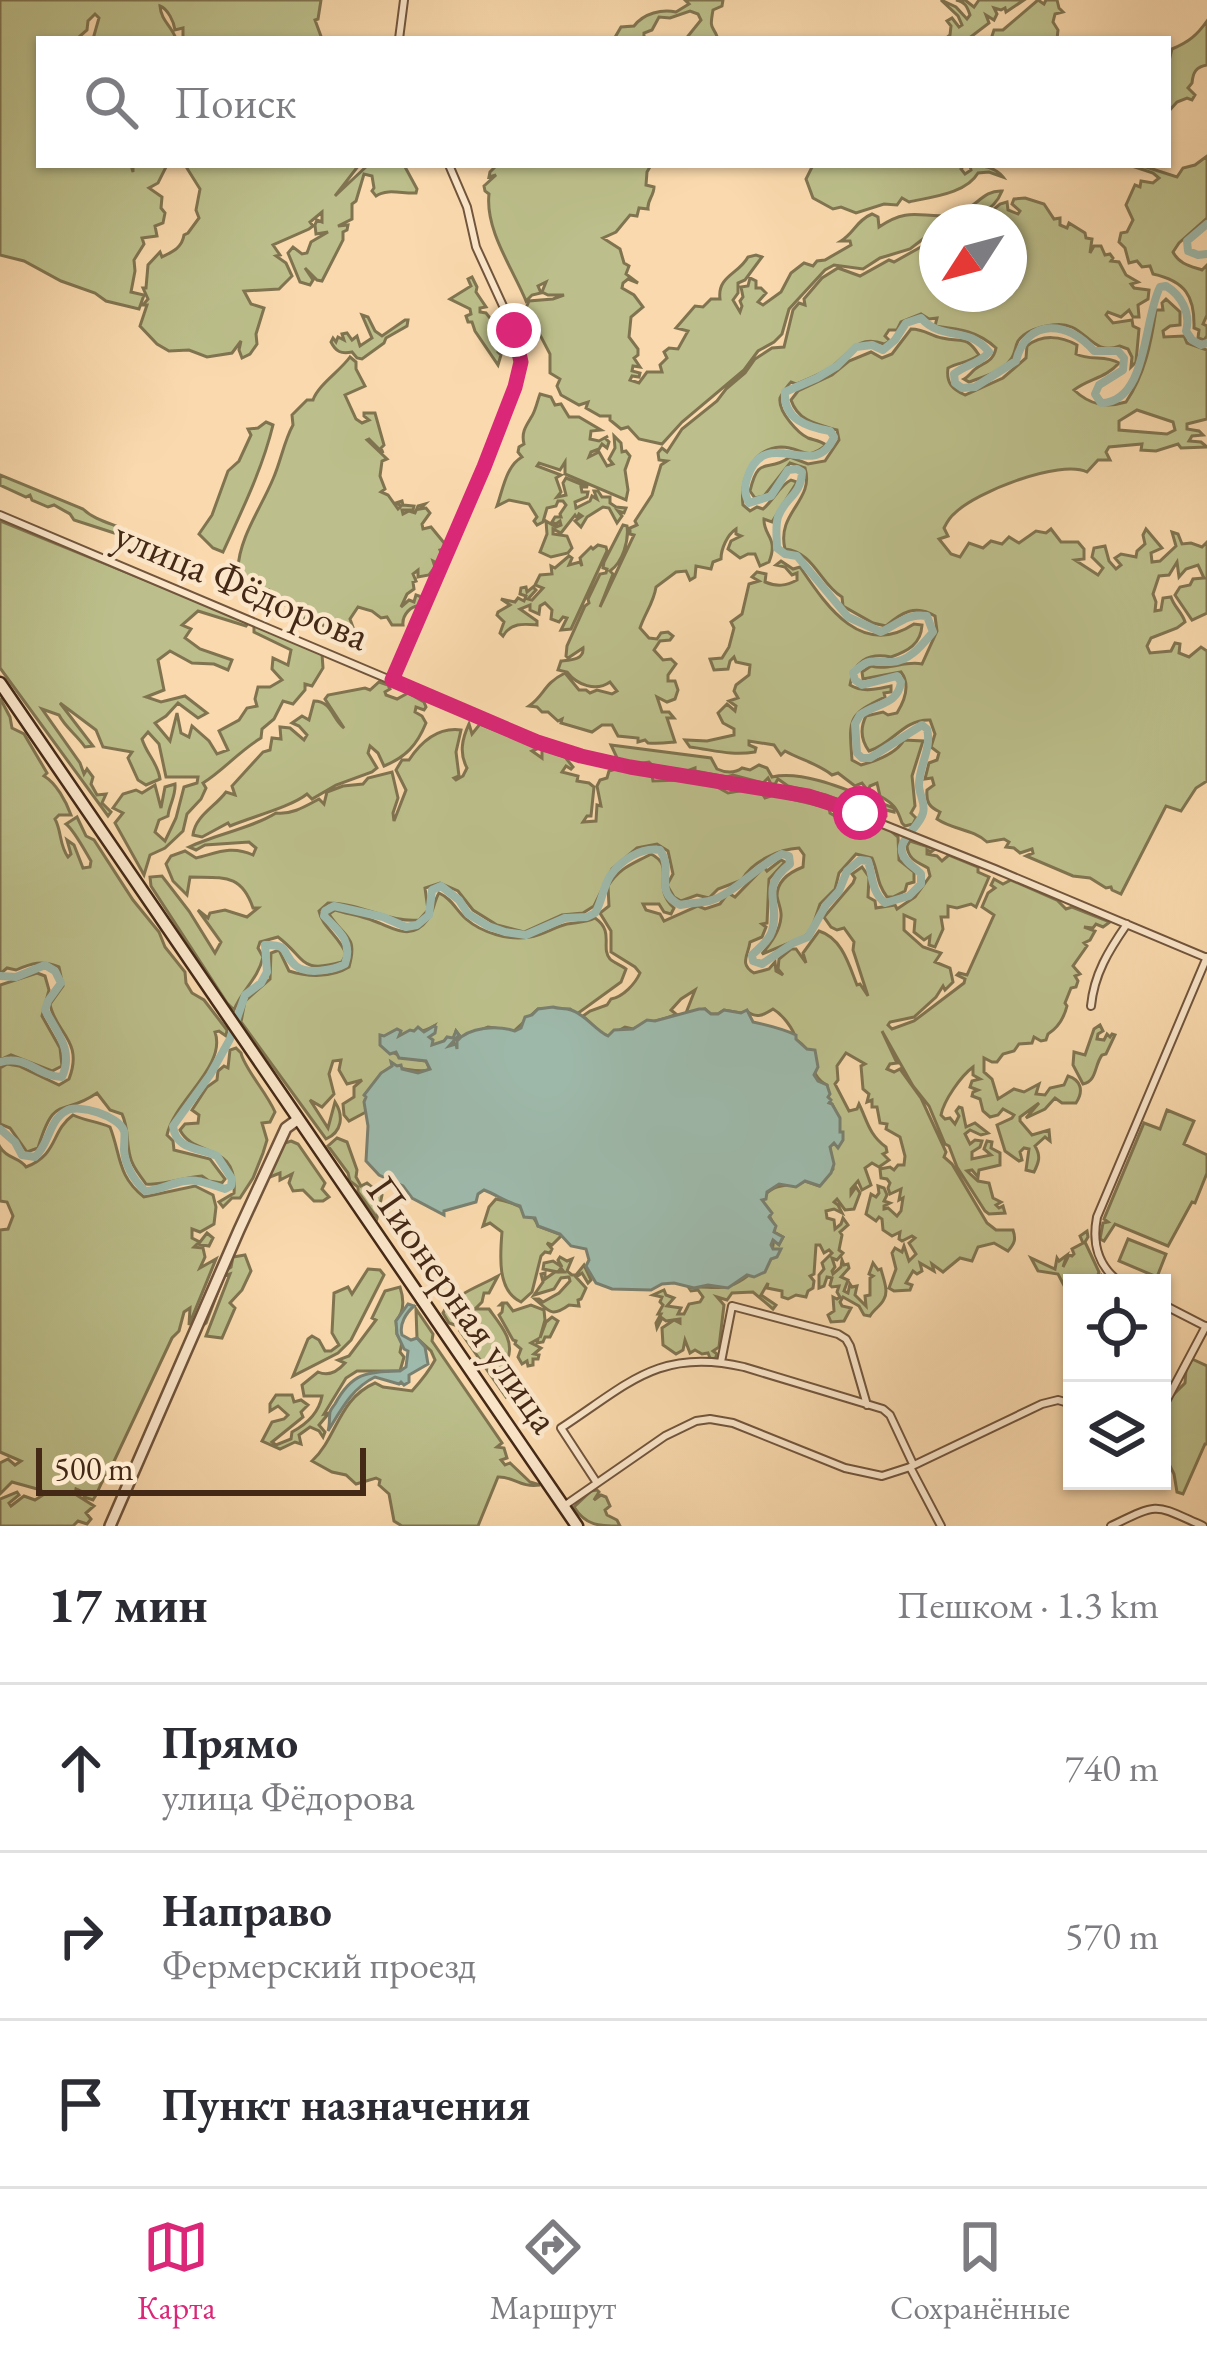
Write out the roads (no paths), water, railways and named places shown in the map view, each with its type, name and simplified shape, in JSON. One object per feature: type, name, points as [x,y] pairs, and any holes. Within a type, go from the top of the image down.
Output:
[{"type":"main road","name":"Пионерная улица","points":[[0,683],[577,1526]]},
{"type":"street","points":[[399,36],[404,0]]},
{"type":"street","points":[[392,680],[498,434],[521,362],[518,343],[476,247],[467,207],[449,168]]},
{"type":"street","name":"улица Фёдорова","points":[[0,515],[537,742],[630,767],[808,796],[1207,958]]},
{"type":"street","points":[[1091,1006],[1098,974],[1126,924]]},
{"type":"street","points":[[1110,1274],[1096,1245],[1100,1206],[1207,958]]},
{"type":"street","points":[[110,1526],[238,1230],[286,1128],[297,1120]]},
{"type":"street","points":[[721,1362],[732,1306],[823,1329],[838,1334],[850,1346],[867,1405]]},
{"type":"street","points":[[1171,1308],[1206,1326],[1171,1392]]},
{"type":"street","points":[[597,1483],[561,1428],[650,1371],[682,1361],[721,1362],[883,1409],[890,1415],[941,1526]]},
{"type":"street","points":[[564,1506],[664,1436],[710,1419],[734,1423],[860,1473],[882,1476],[1042,1404],[1063,1402]]},
{"type":"street","points":[[1111,1526],[1157,1507],[1203,1526]]},
{"type":"waterway","points":[[1207,224],[1187,241],[1188,251],[1207,254]]},
{"type":"waterway","points":[[0,1129],[22,1155],[35,1157],[60,1115],[72,1109],[88,1110],[121,1126],[128,1167],[145,1191],[190,1181],[225,1189],[231,1186],[232,1179],[217,1156],[184,1144],[173,1126],[230,1039],[245,995],[267,972],[265,945],[282,948],[291,962],[307,970],[345,964],[346,943],[324,916],[334,906],[406,927],[417,925],[429,915],[432,890],[441,886],[468,914],[488,926],[526,935],[565,918],[595,913],[610,876],[639,853],[660,850],[667,893],[680,905],[718,898],[782,854],[789,856],[790,864],[773,888],[772,931],[752,955],[753,961],[762,964],[808,937],[847,871],[860,860],[868,861],[875,889],[885,903],[909,896],[921,884],[921,874],[907,861],[902,848],[923,813],[919,785],[927,729],[922,725],[870,758],[862,758],[857,753],[855,724],[860,715],[896,695],[901,682],[897,676],[862,685],[853,673],[868,662],[904,659],[933,632],[927,616],[908,618],[881,632],[848,617],[797,556],[777,548],[778,517],[799,486],[802,472],[788,470],[771,496],[749,503],[746,483],[756,461],[766,454],[815,455],[826,450],[834,437],[792,415],[785,392],[837,366],[856,347],[872,345],[883,350],[906,323],[921,318],[938,330],[973,339],[989,352],[954,374],[962,388],[975,387],[1016,361],[1029,337],[1050,328],[1073,334],[1094,351],[1118,351],[1124,358],[1123,370],[1099,385],[1095,394],[1101,403],[1116,399],[1136,375],[1155,301],[1160,287],[1166,286],[1184,305],[1186,331],[1192,340],[1207,343]]},
{"type":"waterway","points":[[0,976],[16,977],[45,965],[55,971],[61,983],[45,1010],[66,1058],[62,1077],[18,1061],[0,1062]]}]
